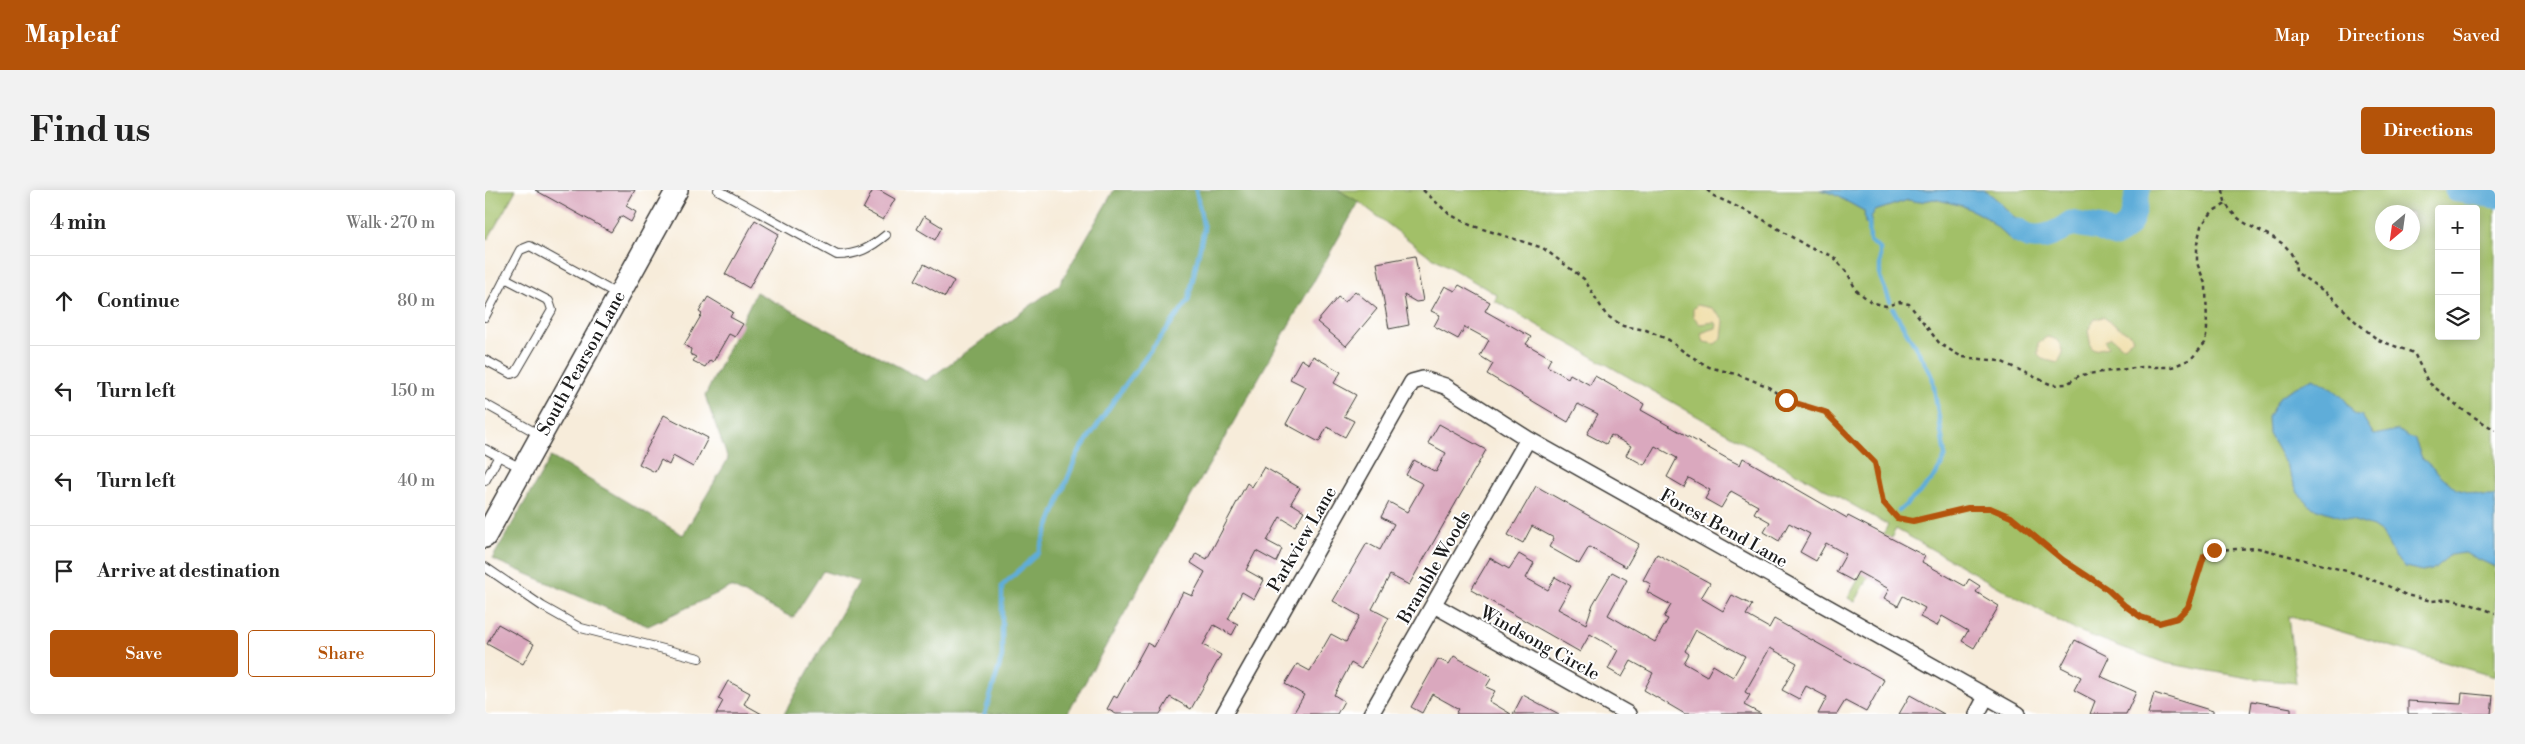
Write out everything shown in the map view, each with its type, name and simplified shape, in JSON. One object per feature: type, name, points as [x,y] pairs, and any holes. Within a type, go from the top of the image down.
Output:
[{"type":"street","name":"South Pearson Lane","points":[[485,537],[494,513],[522,470],[677,190]]},
{"type":"street","name":"Forest Bend Lane","points":[[1411,382],[1423,379],[1445,386],[1528,439],[2018,714]]},
{"type":"street","name":"Parkview Lane","points":[[1225,714],[1411,382]]},
{"type":"street","name":"Bramble Woods","points":[[1371,714],[1528,439]]},
{"type":"street","name":"Windsong Circle","points":[[1434,605],[1627,714]]},
{"type":"street","points":[[1977,714],[1986,697]]},
{"type":"lane","points":[[717,190],[837,255],[850,255],[866,250],[886,235]]},
{"type":"lane","points":[[485,317],[519,250],[530,246],[619,295]]},
{"type":"lane","points":[[485,360],[511,374],[516,372],[552,310],[549,301],[505,278]]},
{"type":"lane","points":[[485,404],[541,435]]},
{"type":"lane","points":[[485,449],[522,470]]},
{"type":"lane","points":[[485,481],[499,456]]},
{"type":"lane","points":[[485,566],[542,606],[581,628],[699,658]]},
{"type":"path","points":[[1423,190],[1449,214],[1469,225],[1543,248],[1584,279],[1606,315],[1623,326],[1654,333],[1669,340],[1709,367],[1739,375],[1767,386],[1786,400],[1825,412],[1875,463],[1883,502],[1897,518],[1913,521],[1968,508],[1990,508],[2011,517],[2063,560],[2107,589],[2124,605],[2141,617],[2159,623],[2177,618],[2188,607],[2204,556],[2214,550],[2258,548],[2354,573],[2406,595],[2432,601],[2457,601],[2495,613]]},
{"type":"path","points":[[1707,190],[1714,196],[1757,216],[1810,248],[1833,256],[1848,274],[1856,290],[1871,302],[1886,306],[1900,302],[1909,304],[1940,344],[1962,358],[2000,361],[2052,385],[2067,384],[2081,375],[2142,367],[2172,366],[2191,359],[2205,343],[2207,329],[2206,286],[2197,263],[2197,244],[2201,226],[2213,211],[2226,204]]},
{"type":"path","points":[[2223,190],[2226,204],[2239,218],[2286,245],[2295,258],[2296,272],[2331,296],[2355,321],[2378,340],[2414,353],[2428,382],[2463,410],[2495,430]]},
{"type":"green space","points":[[485,190],[516,190],[488,239],[485,238]]},
{"type":"green space","points":[[1114,190],[1338,190],[1359,202],[1067,714],[784,714],[859,582],[823,571],[793,618],[731,587],[648,626],[492,559],[551,457],[683,535],[728,459],[705,396],[756,292],[926,381],[1059,285]]},
{"type":"green space","points":[[1338,190],[2495,190],[2495,677],[2288,616],[2296,683],[2249,678],[2165,663],[2073,629],[1896,529],[1855,602],[1848,598],[1888,525],[1495,301],[1497,295],[1427,254],[1359,202]]},
{"type":"sand","points":[[1697,305],[1712,308],[1724,321],[1722,338],[1715,344],[1704,342],[1701,333],[1716,328],[1717,325],[1714,322],[1700,324],[1693,316],[1693,309]]},
{"type":"sand","points":[[2103,317],[2131,335],[2133,339],[2123,347],[2111,337],[2105,341],[2108,347],[2094,350],[2091,347],[2088,330],[2095,319]]},
{"type":"sand","points":[[2047,337],[2056,340],[2061,346],[2063,353],[2058,363],[2042,359],[2038,355],[2038,343]]},
{"type":"water","points":[[1820,190],[1983,190],[1994,197],[2017,219],[2051,236],[2046,246],[2028,248],[2013,242],[1987,218],[1963,206],[1934,199],[1919,202],[1908,200],[1875,211],[1871,217],[1871,228],[1865,223],[1864,211],[1833,194]]},
{"type":"water","points":[[2313,378],[2325,384],[2342,397],[2354,414],[2362,416],[2374,435],[2397,430],[2415,440],[2422,458],[2456,489],[2483,496],[2495,496],[2495,567],[2465,553],[2450,555],[2432,570],[2422,571],[2405,567],[2396,558],[2382,533],[2373,527],[2311,507],[2298,493],[2288,468],[2269,434],[2268,417],[2281,395]]},
{"type":"building","points":[[535,190],[635,190],[626,206],[636,212],[631,222],[621,216],[611,232]]},
{"type":"building","points":[[873,190],[879,190],[895,199],[883,220],[863,209]]},
{"type":"building","points":[[924,216],[942,227],[935,240],[917,229]]},
{"type":"building","points":[[755,220],[779,234],[749,288],[725,274]]},
{"type":"building","points":[[1415,256],[1423,301],[1416,302],[1404,295],[1409,325],[1389,329],[1377,263]]},
{"type":"building","points":[[924,264],[954,281],[945,297],[915,280]]},
{"type":"building","points":[[1459,285],[1490,302],[1485,311],[1531,337],[1526,344],[1551,358],[1547,366],[1568,378],[1570,374],[1590,385],[1595,376],[1644,404],[1641,410],[1728,459],[1740,465],[1743,458],[1847,518],[1848,516],[1925,556],[1922,562],[1965,586],[1969,579],[1980,586],[1976,592],[1999,606],[1974,648],[1962,641],[1968,631],[1942,616],[1937,626],[1920,617],[1925,608],[1903,596],[1898,606],[1884,598],[1889,589],[1858,572],[1853,581],[1836,572],[1846,554],[1826,543],[1816,561],[1800,552],[1810,534],[1789,523],[1779,541],[1764,532],[1770,522],[1754,513],[1758,506],[1731,491],[1721,508],[1705,499],[1710,490],[1689,478],[1684,487],[1667,477],[1677,458],[1655,446],[1644,465],[1626,455],[1631,446],[1611,435],[1606,444],[1587,434],[1598,414],[1578,404],[1568,422],[1487,374],[1493,364],[1480,356],[1489,340],[1465,327],[1458,339],[1434,326],[1440,315],[1431,311],[1445,286],[1455,291]]},
{"type":"building","points":[[1355,291],[1377,309],[1346,346],[1317,322],[1338,297],[1345,302]]},
{"type":"building","points":[[708,297],[733,312],[730,317],[743,324],[735,337],[729,334],[713,362],[710,360],[705,367],[693,361],[696,357],[690,354],[691,349],[684,345],[702,314],[699,312]]},
{"type":"building","points":[[1313,356],[1341,372],[1334,383],[1356,395],[1344,416],[1354,421],[1345,437],[1327,427],[1319,442],[1286,424],[1306,387],[1290,379],[1301,359],[1309,364]]},
{"type":"building","points":[[664,415],[708,438],[693,467],[673,456],[669,465],[661,460],[655,472],[639,464]]},
{"type":"building","points":[[1439,424],[1486,450],[1409,585],[1390,575],[1372,609],[1389,618],[1361,669],[1351,663],[1334,695],[1344,701],[1337,714],[1293,714],[1304,695],[1285,684],[1297,664],[1310,671],[1331,634],[1346,642],[1360,616],[1333,601],[1367,543],[1380,550],[1394,524],[1381,517],[1389,502],[1407,512],[1423,484],[1406,475],[1414,460],[1436,472],[1446,453],[1428,443]]},
{"type":"building","points":[[1264,467],[1300,488],[1291,503],[1304,511],[1295,526],[1280,517],[1267,541],[1282,549],[1276,562],[1256,551],[1246,570],[1264,580],[1254,599],[1242,592],[1228,619],[1238,624],[1232,635],[1214,625],[1203,645],[1221,655],[1191,709],[1170,697],[1160,714],[1116,714],[1107,709],[1114,696],[1117,698],[1147,643],[1154,647],[1183,592],[1192,596],[1205,572],[1191,563],[1196,553],[1207,559],[1247,483],[1252,487]]},
{"type":"building","points":[[1536,486],[1639,544],[1626,567],[1589,547],[1579,564],[1549,547],[1554,538],[1532,526],[1523,543],[1508,535]]},
{"type":"building","points":[[1519,554],[1534,563],[1526,578],[1548,590],[1555,577],[1571,586],[1558,609],[1586,624],[1593,604],[1612,572],[1627,580],[1608,615],[1655,642],[1668,619],[1664,617],[1671,605],[1647,592],[1651,584],[1643,580],[1657,554],[1710,583],[1701,598],[1723,611],[1732,595],[1752,605],[1746,615],[1769,628],[1774,619],[1884,680],[1866,712],[1845,701],[1837,714],[1818,714],[1827,697],[1806,686],[1799,699],[1782,690],[1797,663],[1770,648],[1745,692],[1750,695],[1744,705],[1761,714],[1685,714],[1644,690],[1653,673],[1631,661],[1622,677],[1608,669],[1618,650],[1590,634],[1580,652],[1471,590],[1490,558],[1509,569]],"holes":[[[1696,630],[1745,656],[1733,677],[1713,665],[1707,676],[1684,663],[1689,654],[1685,651]]]},
{"type":"building","points":[[498,624],[534,644],[523,664],[487,644]]},
{"type":"building","points":[[2075,640],[2109,657],[2100,676],[2136,692],[2126,714],[2090,714],[2095,701],[2074,690],[2081,677],[2061,667]]},
{"type":"building","points":[[1454,656],[1492,677],[1486,687],[1495,691],[1489,701],[1511,714],[1456,714],[1459,709],[1432,694],[1422,713],[1411,707],[1438,659],[1449,664]]},
{"type":"building","points":[[728,681],[750,693],[744,704],[762,714],[716,714],[723,701],[718,699]]},
{"type":"building","points":[[2154,693],[2213,711],[2213,714],[2148,714]]},
{"type":"building","points":[[2462,693],[2493,696],[2491,714],[2408,714],[2408,701],[2461,704]]},
{"type":"building","points":[[1523,695],[1559,714],[1513,714]]},
{"type":"building","points":[[1910,695],[1944,714],[1899,714]]},
{"type":"building","points":[[2252,701],[2291,708],[2291,714],[2250,714]]},
{"type":"waterway","points":[[985,714],[1002,657],[1002,586],[1038,553],[1077,455],[1122,389],[1188,301],[1204,229],[1196,190]]},
{"type":"waterway","points":[[2019,231],[2032,237],[2046,236],[2059,231],[2071,223],[2098,228],[2115,235],[2121,232],[2130,222],[2138,190]]},
{"type":"waterway","points":[[2457,190],[2495,196]]},
{"type":"waterway","points":[[1869,222],[1870,241],[1880,249],[1880,277],[1890,301]]},
{"type":"waterway","points":[[1893,309],[1932,375],[1945,456],[1942,465],[1932,479],[1899,511]]},
{"type":"route","points":[[1786,400],[1825,412],[1875,463],[1883,502],[1897,518],[1913,521],[1968,508],[1990,508],[2011,517],[2063,560],[2107,589],[2124,605],[2141,617],[2159,623],[2177,618],[2188,607],[2197,571],[2204,556],[2214,550]]}]
